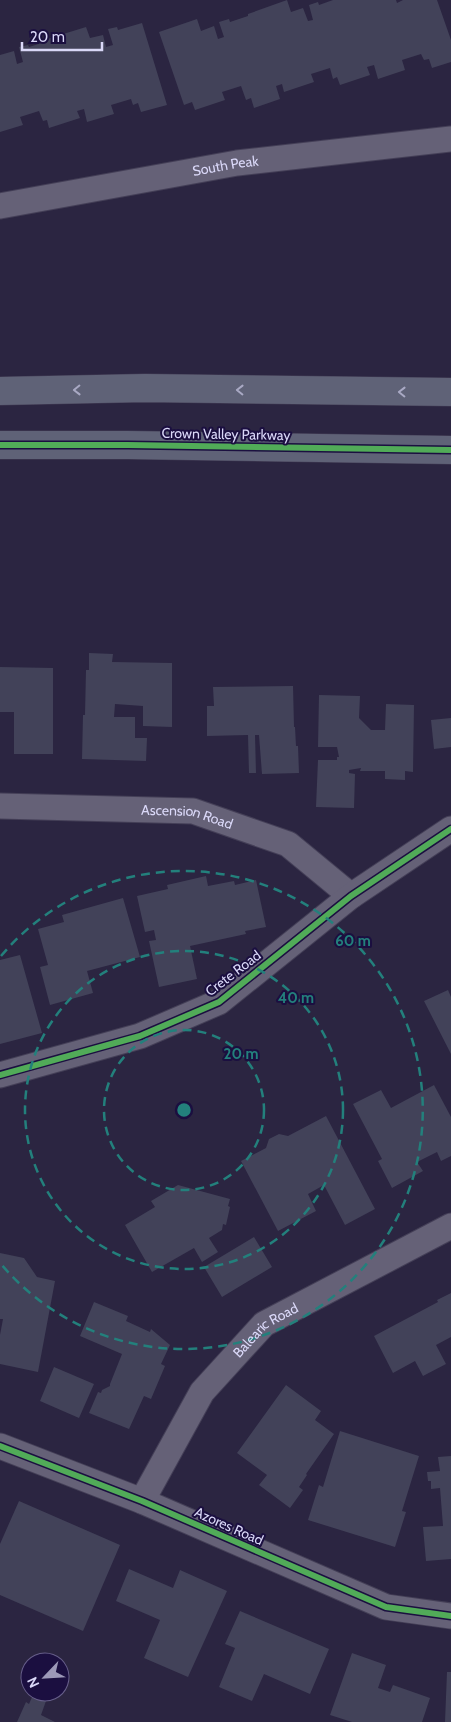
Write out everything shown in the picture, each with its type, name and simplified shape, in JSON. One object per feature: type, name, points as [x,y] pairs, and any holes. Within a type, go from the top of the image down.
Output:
[{"type":"main road","points":[[0,391],[145,388],[451,392]]},
{"type":"main road","name":"Crown Valley Parkway","points":[[0,445],[451,450]]},
{"type":"street","name":"South Peak","points":[[0,206],[237,163],[451,139]]},
{"type":"street","name":"Ascension Road","points":[[0,806],[192,811],[288,844],[350,896]]},
{"type":"street","name":"Crete Road","points":[[0,1075],[140,1036],[219,1002],[350,896],[451,829]]},
{"type":"street","name":"Balearic Road","points":[[142,1501],[202,1392],[264,1324],[451,1226]]},
{"type":"street","name":"Azores Road","points":[[0,1446],[142,1501],[386,1607],[451,1616]]},
{"type":"building","points":[[287,0],[291,12],[303,8],[308,21],[313,20],[309,5],[318,2],[319,5],[333,0],[396,0],[397,3],[403,0],[437,0],[451,40],[451,62],[432,68],[429,59],[424,60],[421,54],[402,60],[405,70],[378,79],[374,65],[367,67],[370,75],[340,85],[337,77],[333,79],[330,68],[311,74],[314,82],[284,92],[282,84],[276,86],[280,99],[254,108],[251,98],[246,100],[241,86],[222,92],[225,100],[195,110],[192,102],[184,105],[159,32],[197,19],[201,31],[214,26],[218,39],[224,37],[219,22],[229,19],[230,22]]},
{"type":"building","points":[[142,23],[167,105],[141,112],[138,103],[133,105],[131,99],[111,105],[114,114],[87,122],[84,109],[77,111],[80,118],[49,128],[47,120],[43,121],[39,111],[20,117],[23,125],[0,132],[0,55],[14,51],[17,64],[23,62],[19,47],[28,45],[29,47],[48,41],[47,39],[86,27],[90,38],[103,35],[106,47],[113,45],[108,29],[117,27],[118,30]]},
{"type":"building","points":[[89,653],[113,654],[112,662],[172,663],[172,727],[143,726],[143,706],[115,704],[114,717],[135,717],[135,738],[147,738],[146,761],[82,759],[83,715],[85,715],[86,670],[89,670]]},
{"type":"building","points":[[0,667],[53,668],[53,754],[14,754],[14,712],[0,712]]},
{"type":"building","points":[[293,686],[294,727],[296,746],[298,746],[299,773],[262,774],[259,735],[255,735],[256,773],[249,773],[248,735],[207,736],[207,706],[214,706],[213,687]]},
{"type":"building","points":[[319,695],[360,696],[359,718],[371,730],[385,730],[386,704],[414,705],[413,772],[405,771],[405,780],[385,779],[385,771],[360,771],[361,768],[349,770],[349,773],[355,774],[354,808],[316,807],[318,760],[337,760],[337,757],[339,757],[337,747],[318,747]]},
{"type":"building","points":[[451,718],[451,747],[434,749],[431,720]]},
{"type":"building","points":[[206,876],[208,886],[234,881],[235,885],[256,880],[266,927],[245,931],[246,934],[190,946],[197,979],[159,987],[149,941],[156,940],[154,930],[145,932],[137,896],[168,889],[167,885]]},
{"type":"building","points":[[123,898],[140,957],[87,971],[93,993],[50,1005],[40,967],[48,965],[38,929],[64,922],[62,915]]},
{"type":"building","points":[[20,955],[42,1033],[0,1044],[0,960]]},
{"type":"building","points":[[448,990],[451,997],[451,1054],[424,1001]]},
{"type":"building","points":[[434,1085],[451,1117],[451,1156],[441,1161],[437,1152],[417,1162],[423,1171],[392,1188],[378,1161],[382,1159],[353,1104],[381,1090],[391,1108]]},
{"type":"building","points":[[326,1116],[375,1209],[345,1225],[324,1185],[308,1194],[316,1211],[278,1231],[241,1161],[266,1148],[269,1139],[279,1134],[288,1136]]},
{"type":"building","points":[[178,1185],[230,1199],[226,1225],[223,1224],[222,1230],[209,1238],[218,1252],[202,1262],[194,1248],[152,1272],[125,1225],[155,1207],[151,1201]]},
{"type":"building","points":[[254,1237],[272,1267],[222,1297],[204,1267]]},
{"type":"building","points":[[0,1253],[24,1258],[37,1277],[55,1281],[38,1372],[0,1364],[0,1335],[3,1319],[0,1319]]},
{"type":"building","points":[[451,1293],[451,1337],[436,1345],[446,1364],[423,1376],[415,1361],[393,1373],[374,1336],[438,1302],[437,1300]]},
{"type":"building","points":[[94,1302],[128,1316],[126,1321],[150,1332],[151,1329],[170,1345],[161,1364],[165,1366],[151,1399],[144,1396],[129,1429],[89,1413],[98,1392],[101,1393],[102,1390],[110,1386],[122,1354],[80,1336]]},
{"type":"building","points":[[54,1367],[94,1384],[79,1418],[40,1401]]},
{"type":"building","points":[[286,1385],[321,1411],[315,1420],[334,1434],[306,1474],[299,1487],[303,1490],[290,1508],[259,1485],[267,1475],[237,1453]]},
{"type":"building","points":[[340,1431],[419,1456],[402,1511],[406,1512],[395,1547],[308,1520],[319,1485],[323,1487]]},
{"type":"building","points":[[451,1456],[451,1559],[426,1561],[423,1527],[443,1526],[440,1488],[431,1489],[431,1481],[428,1481],[427,1472],[440,1471],[438,1457]]},
{"type":"building","points":[[19,1501],[120,1545],[83,1631],[0,1595],[0,1544]]},
{"type":"building","points":[[129,1569],[173,1588],[180,1570],[227,1591],[188,1677],[144,1658],[160,1620],[116,1601]]},
{"type":"building","points":[[240,1611],[329,1649],[310,1694],[264,1674],[252,1701],[219,1687],[235,1648],[225,1644]]},
{"type":"building","points":[[352,1653],[386,1665],[378,1688],[390,1692],[393,1685],[430,1698],[422,1722],[352,1722],[330,1715]]},
{"type":"building","points":[[447,1672],[451,1672],[451,1722],[445,1722]]},
{"type":"building","points":[[26,1702],[29,1704],[30,1702],[46,1702],[41,1715],[55,1722],[17,1722]]},
{"type":"cycle path","points":[[0,445],[451,450]]},
{"type":"cycle path","points":[[0,1075],[140,1036],[219,1002],[351,896],[451,829]]},
{"type":"cycle path","points":[[0,1446],[142,1501],[386,1607],[451,1616]]}]
